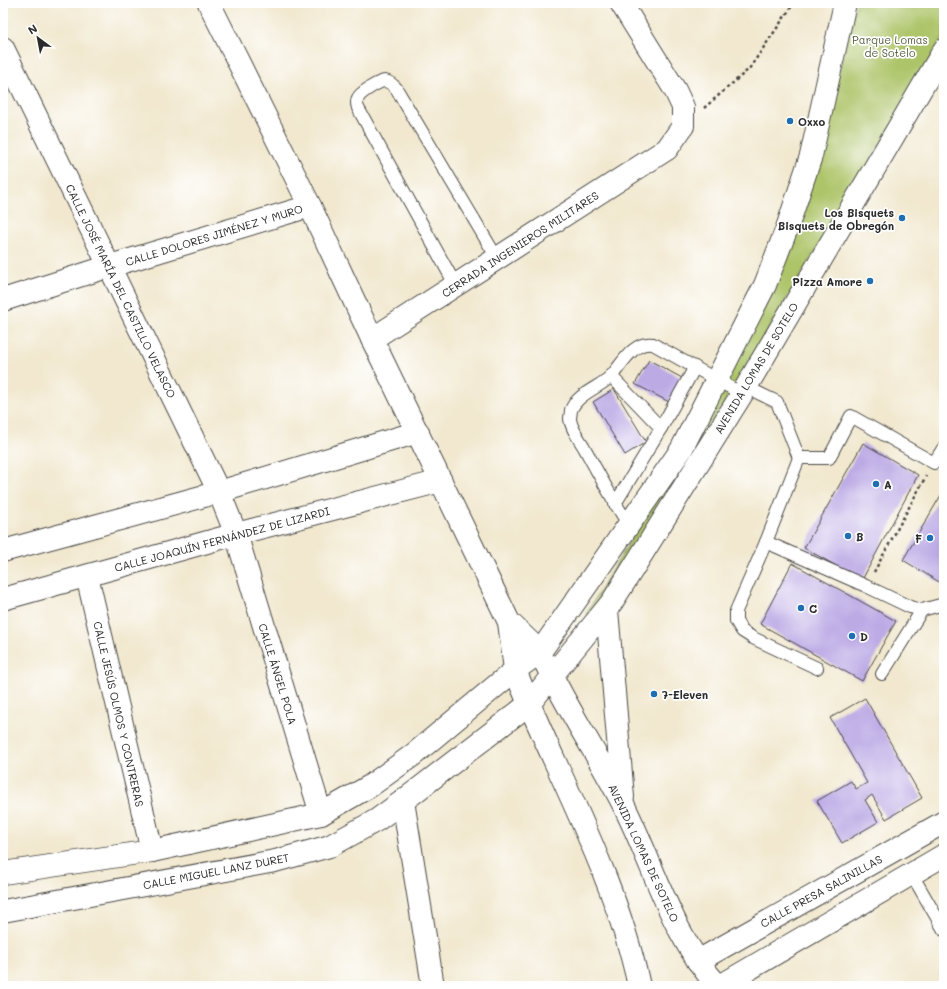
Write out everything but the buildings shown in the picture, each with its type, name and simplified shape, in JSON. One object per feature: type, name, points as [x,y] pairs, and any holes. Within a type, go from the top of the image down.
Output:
[{"type":"street","points":[[209,3],[310,206],[372,339],[509,622],[515,670],[528,704],[579,814],[604,874],[622,923],[639,986]]},
{"type":"street","points":[[621,3],[676,90],[683,107],[683,126]]},
{"type":"street","points":[[3,873],[152,851],[321,814],[370,786],[413,755],[515,670],[540,652],[681,450],[765,285],[787,228],[811,156],[845,3]]},
{"type":"street","name":"CALLE JOSÉ MARÍA DEL CASTILLO VELASCO","points":[[3,48],[219,492],[236,534]]},
{"type":"street","name":"AVENIDA LOMAS DE SOTELO","points":[[528,704],[607,610],[744,390],[944,50]]},
{"type":"street","name":"CERRADA INGENIEROS MILITARES","points":[[372,339],[667,149],[683,126]]},
{"type":"street","name":"CALLE DOLORES JIMÉNEZ Y MURO","points":[[3,300],[310,206]]},
{"type":"street","points":[[3,551],[219,492],[418,432]]},
{"type":"street","name":"CALLE JOAQUÍN FERNÁNDEZ DE LIZARDI","points":[[3,599],[236,534],[441,481]]},
{"type":"street","name":"CALLE ÁNGEL POLA","points":[[236,534],[321,814]]},
{"type":"street","name":"CALLE JESÚS OLMOS Y CONTRERAS","points":[[87,576],[152,851]]},
{"type":"street","points":[[607,610],[623,805]]},
{"type":"street","points":[[509,622],[540,652]]},
{"type":"street","name":"AVENIDA LOMAS DE SOTELO","points":[[540,652],[551,676],[623,805],[674,920],[708,975],[719,986]]},
{"type":"street","name":"CALLE MIGUEL LANZ DURET","points":[[3,910],[275,861],[330,846],[377,820],[528,704]]},
{"type":"street","points":[[403,801],[433,986]]},
{"type":"street","name":"CALLE PRESA SALINILLAS","points":[[698,960],[944,822]]},
{"type":"street","points":[[719,986],[944,854]]},
{"type":"lane","points":[[456,286],[358,108],[358,98],[368,89],[380,82],[386,81],[396,88],[497,258]]},
{"type":"lane","points":[[629,525],[615,504],[575,432],[570,419],[571,410],[577,401],[611,376],[630,352],[638,346],[646,343],[653,344],[716,380],[777,402],[799,458],[766,542],[736,611],[736,621],[742,631],[753,638],[816,668]]},
{"type":"lane","points":[[615,504],[661,428],[695,367]]},
{"type":"lane","points":[[611,376],[661,428]]},
{"type":"lane","points":[[799,458],[829,458],[851,416],[934,463],[944,447]]},
{"type":"lane","points":[[766,542],[910,607],[922,610],[944,604]]},
{"type":"lane","points":[[882,674],[922,610]]},
{"type":"lane","points":[[911,873],[944,930]]},
{"type":"path","points":[[683,126],[749,69],[794,3]]},
{"type":"path","points":[[866,586],[934,463]]},
{"type":"green space","name":"Parque Lomas de Sotelo","points":[[856,3],[944,3],[944,36],[887,134],[595,615],[586,614],[695,433],[821,144]]},
{"type":"place","name":"Oxxo","points":[[790,121]]},
{"type":"place","name":"Los Bisquets Bisquets de Obregón","points":[[902,218]]},
{"type":"place","name":"Pizza Amore","points":[[870,281]]},
{"type":"place","name":"A","points":[[876,484]]},
{"type":"place","name":"B","points":[[848,536]]},
{"type":"place","name":"F","points":[[930,538]]},
{"type":"place","name":"C","points":[[801,608]]},
{"type":"place","name":"D","points":[[852,636]]},
{"type":"place","name":"7-Eleven","points":[[654,694]]}]
